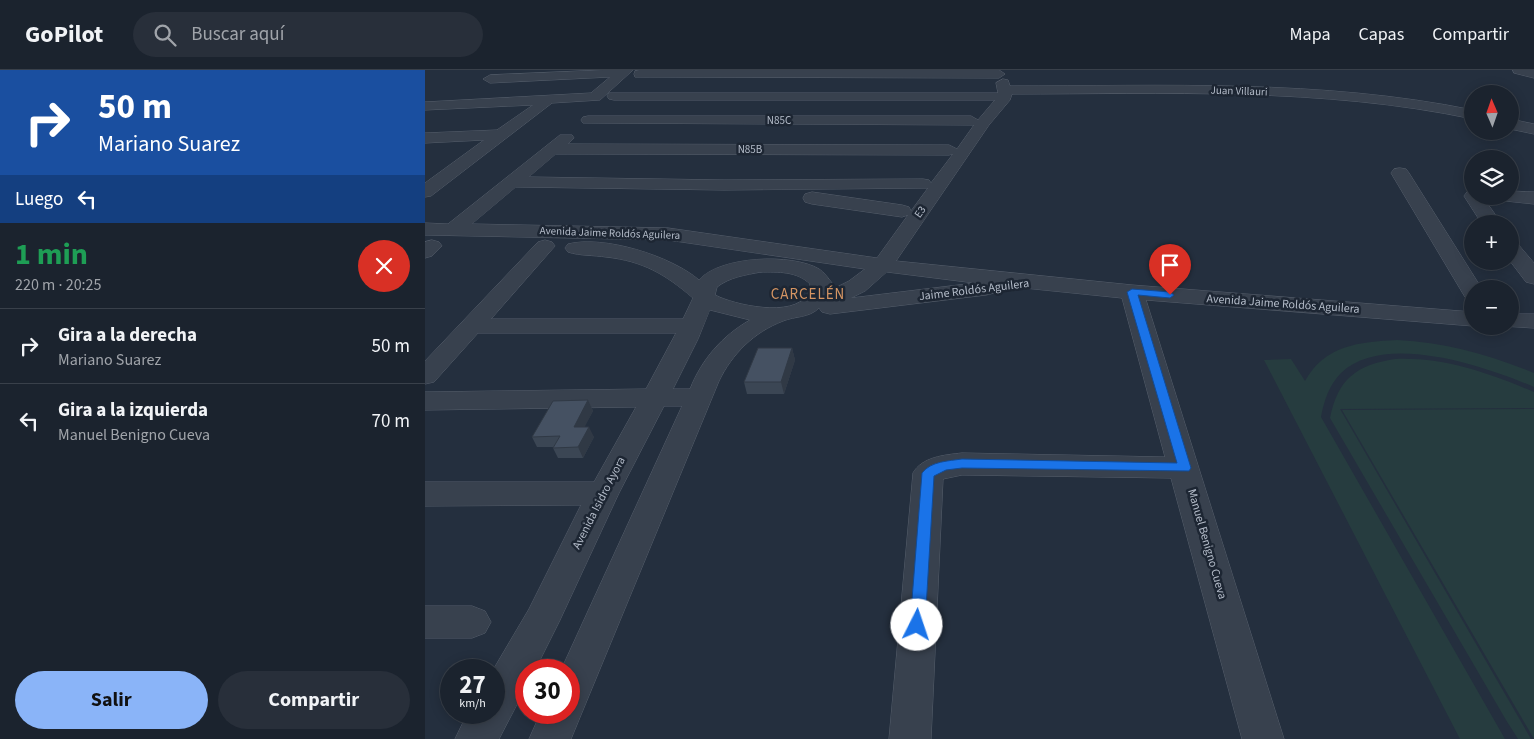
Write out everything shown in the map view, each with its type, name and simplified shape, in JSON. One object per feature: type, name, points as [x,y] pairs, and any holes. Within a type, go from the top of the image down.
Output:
[{"type":"street","points":[[1519,70],[1534,74]]},
{"type":"street","points":[[490,79],[634,72],[1003,84]]},
{"type":"street","points":[[455,228],[588,120],[614,96],[634,72]]},
{"type":"street","points":[[425,106],[595,98],[634,72]]},
{"type":"street","points":[[1041,76],[1050,82],[1074,84],[1154,82],[1158,80],[1157,77]]},
{"type":"street","points":[[1246,76],[1252,91]]},
{"type":"street","name":"Juan Villauri","points":[[614,96],[1003,84],[1252,91],[1344,97],[1443,108],[1464,113]]},
{"type":"street","name":"E3","points":[[885,234],[971,121],[1003,84]]},
{"type":"street","name":"E3","points":[[795,310],[838,296],[857,286],[872,259],[1005,97],[1003,84]]},
{"type":"street","points":[[425,192],[548,100]]},
{"type":"street","name":"N85C","points":[[588,120],[971,121]]},
{"type":"street","points":[[1519,126],[1534,129]]},
{"type":"street","points":[[425,138],[501,135]]},
{"type":"street","name":"N85B","points":[[551,149],[949,150]]},
{"type":"street","points":[[1400,173],[1466,280]]},
{"type":"street","points":[[425,175],[449,174]]},
{"type":"street","points":[[512,182],[724,185],[923,184]]},
{"type":"street","points":[[724,185],[902,211]]},
{"type":"street","points":[[1519,197],[1534,198]]},
{"type":"street","name":"Avenida Jaime Roldós Aguilera","points":[[427,243],[455,228],[669,234],[872,259]]},
{"type":"street","name":"Avenida Jaime Roldós Aguilera","points":[[427,243],[590,248],[626,254],[654,261],[678,274],[700,307]]},
{"type":"street","points":[[425,376],[545,246]]},
{"type":"street","points":[[1521,254],[1534,277]]},
{"type":"street","points":[[795,268],[847,267],[872,259]]},
{"type":"street","name":"Jaime Roldós Aguilera","points":[[872,259],[915,270],[1035,282]]},
{"type":"street","name":"Avenida Isidro Ayora","points":[[505,687],[541,620],[603,493],[700,307],[708,284],[718,276],[731,271],[761,266],[795,268]]},
{"type":"street","points":[[580,672],[700,396],[707,375],[719,357],[737,339],[755,326],[795,310],[820,294],[821,283],[814,274],[795,268]]},
{"type":"street","points":[[885,300],[897,281],[915,270]]},
{"type":"street","name":"Avenida Jaime Roldós Aguilera","points":[[1035,282],[1132,292],[1464,318]]},
{"type":"street","name":"Jaime Roldós Aguilera","points":[[795,310],[1035,282]]},
{"type":"street","name":"Manuel Benigno Cueva","points":[[1132,292],[1263,739]]},
{"type":"street","points":[[471,326],[713,305],[749,314],[795,310]]},
{"type":"street","points":[[1519,321],[1534,322]]},
{"type":"street","points":[[425,401],[700,396]]},
{"type":"street","points":[[909,739],[928,473],[943,466],[962,464],[1185,468]]},
{"type":"street","points":[[425,494],[603,493]]},
{"type":"street","points":[[425,622],[472,622]]},
{"type":"street","points":[[476,739],[484,724]]},
{"type":"street","points":[[550,739],[557,724]]},
{"type":"green space","points":[[1397,340],[1432,343],[1467,350],[1534,373],[1534,387],[1490,370],[1436,357],[1409,354],[1383,355],[1360,361],[1341,373],[1333,383],[1328,394],[1321,417],[1505,739],[1460,739],[1264,360],[1291,359],[1305,381],[1322,360],[1344,348],[1369,342]]},
{"type":"green space","points":[[1395,359],[1431,361],[1466,368],[1534,392],[1534,408],[1340,409],[1531,739],[1518,739],[1506,720],[1330,418],[1338,393],[1351,376],[1370,365]]},
{"type":"green space","points":[[1534,409],[1534,739],[1342,410]]},
{"type":"building","points":[[758,348],[792,348],[781,382],[744,382]]},
{"type":"building","points":[[588,400],[574,427],[589,427],[578,447],[553,448],[560,436],[532,437],[553,401]]},
{"type":"district","name":"CARCELÉN","points":[[808,294]]},
{"type":"route","points":[[917,625],[928,473],[943,466],[962,464],[1185,468],[1132,292],[1170,295]]}]
